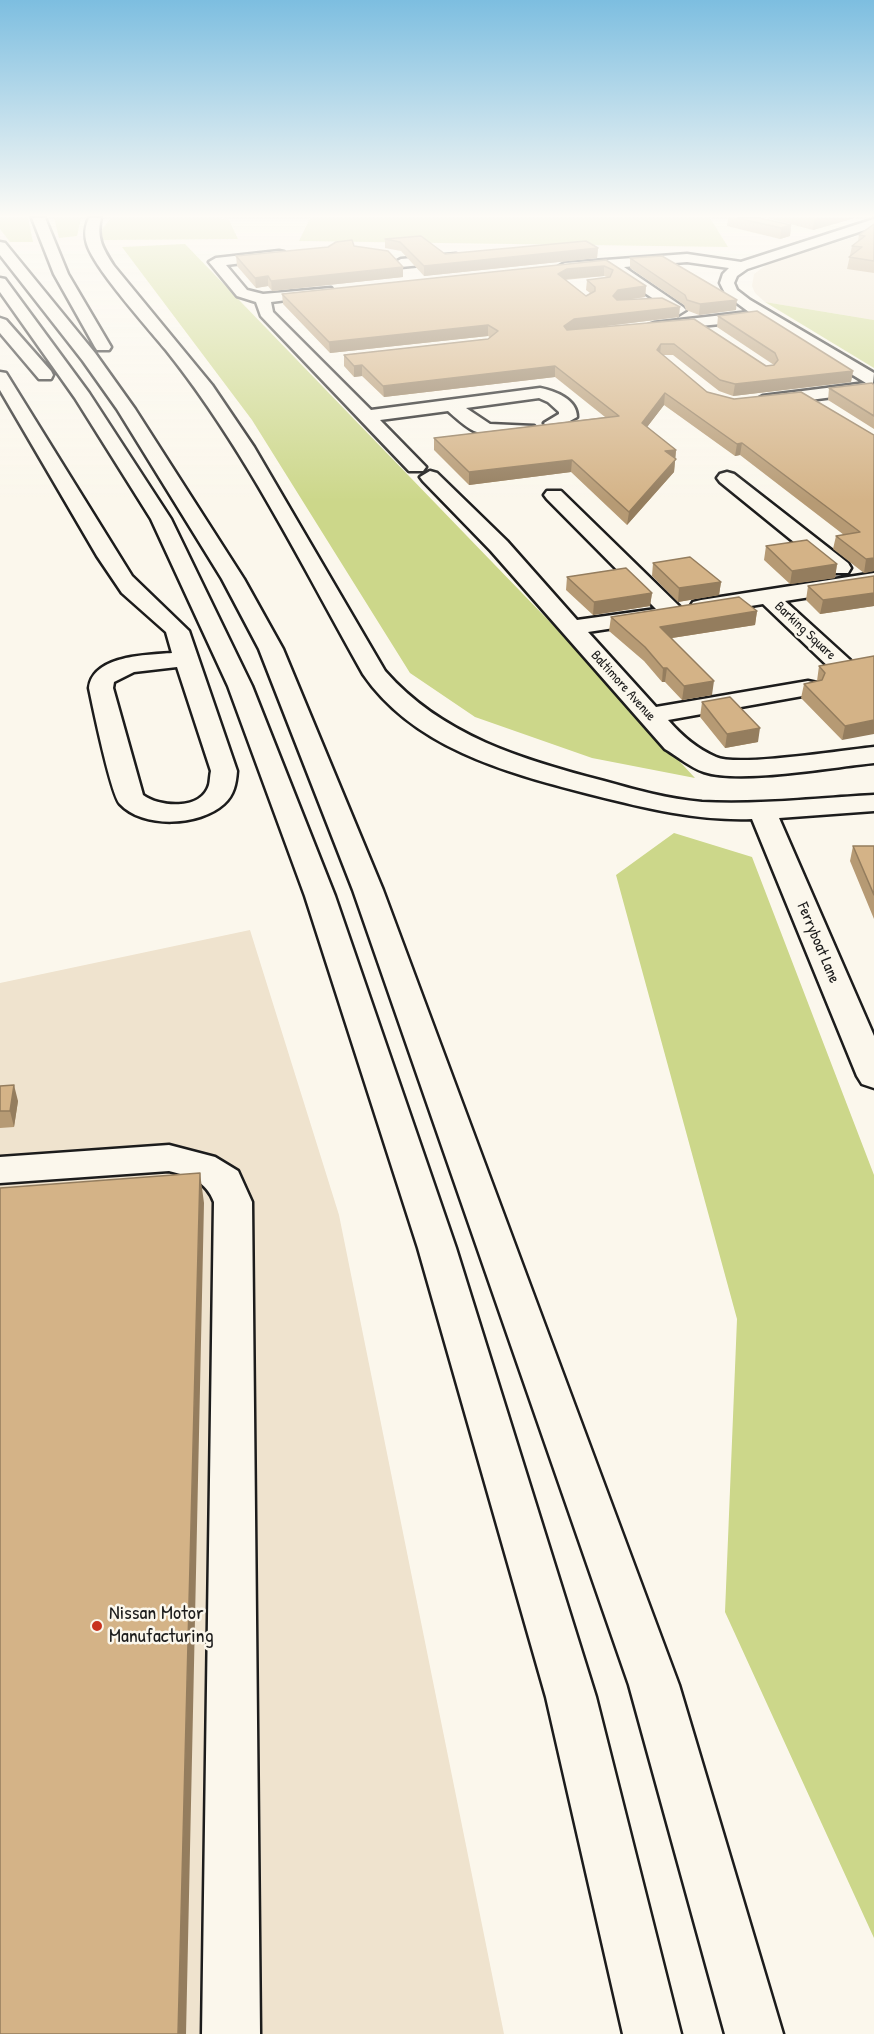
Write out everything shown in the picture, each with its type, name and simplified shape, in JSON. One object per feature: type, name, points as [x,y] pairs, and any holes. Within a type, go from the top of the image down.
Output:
[{"type":"main road","points":[[22,313],[83,397],[160,519],[207,609],[257,730],[320,897],[437,1248],[571,1697],[652,2034]]},
{"type":"main road","points":[[54,313],[89,357],[161,464],[233,579],[271,649],[368,890],[654,1685],[754,2034]]},
{"type":"main road","points":[[84,313],[142,413],[161,464]]},
{"type":"main road","points":[[145,313],[206,389],[245,447],[375,674],[400,702],[444,732],[484,753],[556,777],[620,794],[699,810],[762,810],[874,803]]},
{"type":"main road","name":"Baltimore Avenue","points":[[266,313],[499,546],[674,743],[711,766],[745,768],[874,755]]},
{"type":"main road","points":[[640,329],[681,313],[765,315]]},
{"type":"main road","points":[[681,313],[713,336]]},
{"type":"main road","points":[[762,313],[874,380]]},
{"type":"main road","points":[[272,318],[294,315]]},
{"type":"main road","points":[[0,323],[65,399],[160,519]]},
{"type":"main road","points":[[313,362],[336,360]]},
{"type":"main road","points":[[0,377],[69,495],[124,580],[135,595],[172,624],[177,631],[187,659],[224,771],[228,804],[208,804],[176,812],[159,813],[136,806],[130,798],[102,688],[102,680],[114,670],[187,659]]},
{"type":"main road","points":[[741,402],[874,387]]},
{"type":"main road","points":[[368,416],[540,393],[554,399],[568,410],[568,417],[554,423]]},
{"type":"main road","points":[[805,396],[825,408]]},
{"type":"main road","points":[[452,405],[473,425],[487,431],[528,430]]},
{"type":"main road","points":[[727,478],[866,581]]},
{"type":"main road","points":[[554,495],[672,612]]},
{"type":"main road","points":[[572,628],[866,581]]},
{"type":"main road","name":"Barking Square","points":[[768,597],[841,665]]},
{"type":"main road","points":[[650,716],[808,688]]},
{"type":"main road","name":"Ferryboat Lane","points":[[762,810],[874,1076]]},
{"type":"main road","points":[[0,1170],[169,1158],[202,1166],[225,1181],[233,1202],[231,2034]]},
{"type":"shaded area","points":[[831,313],[874,313],[874,320]]},
{"type":"shaded area","name":"Nissan Motor Manufacturing","points":[[250,930],[339,1215],[504,2034],[0,2034],[0,983]]},
{"type":"green space","points":[[172,313],[252,313],[550,622],[695,778],[592,758],[475,717],[410,673],[252,420]]},
{"type":"green space","points":[[783,313],[831,313],[874,320],[874,368]]},
{"type":"green space","points":[[674,833],[752,857],[874,1175],[874,1938],[725,1612],[737,1319],[616,875]]},
{"type":"building","points":[[301,313],[628,313],[574,319],[564,326],[567,330],[694,319],[766,366],[774,365],[778,360],[775,353],[718,316],[760,313],[853,371],[735,384],[720,380],[674,344],[661,344],[657,350],[707,392],[734,399],[801,392],[874,435],[874,558],[866,559],[836,536],[860,532],[742,443],[737,444],[665,393],[642,423],[676,450],[665,451],[676,459],[629,512],[572,460],[469,472],[434,438],[619,416],[555,366],[383,386],[362,365],[354,366],[344,355],[488,339],[498,331],[488,325],[329,342]]},
{"type":"building","points":[[872,383],[874,385],[874,416],[829,388]]},
{"type":"building","points":[[807,540],[837,564],[792,571],[766,546]]},
{"type":"building","points":[[690,557],[721,582],[679,588],[653,563]]},
{"type":"building","points":[[626,568],[652,593],[594,602],[567,577]]},
{"type":"building","points":[[874,576],[874,593],[823,600],[808,586]]},
{"type":"building","points":[[739,597],[757,611],[660,627],[714,681],[684,686],[611,617]]},
{"type":"building","points":[[874,656],[874,720],[845,726],[804,684],[822,680],[825,673],[819,666]]},
{"type":"building","points":[[730,697],[760,728],[727,734],[702,702]]},
{"type":"building","points":[[853,846],[874,846],[874,895]]},
{"type":"building","points":[[14,1085],[10,1111],[0,1111],[0,1086]]},
{"type":"building","name":"Nissan Motor Manufacturing","points":[[200,1173],[178,2034],[0,2034],[0,1188]]},
{"type":"place","name":"Nissan Motor Manufacturing","points":[[97,1626]]}]
